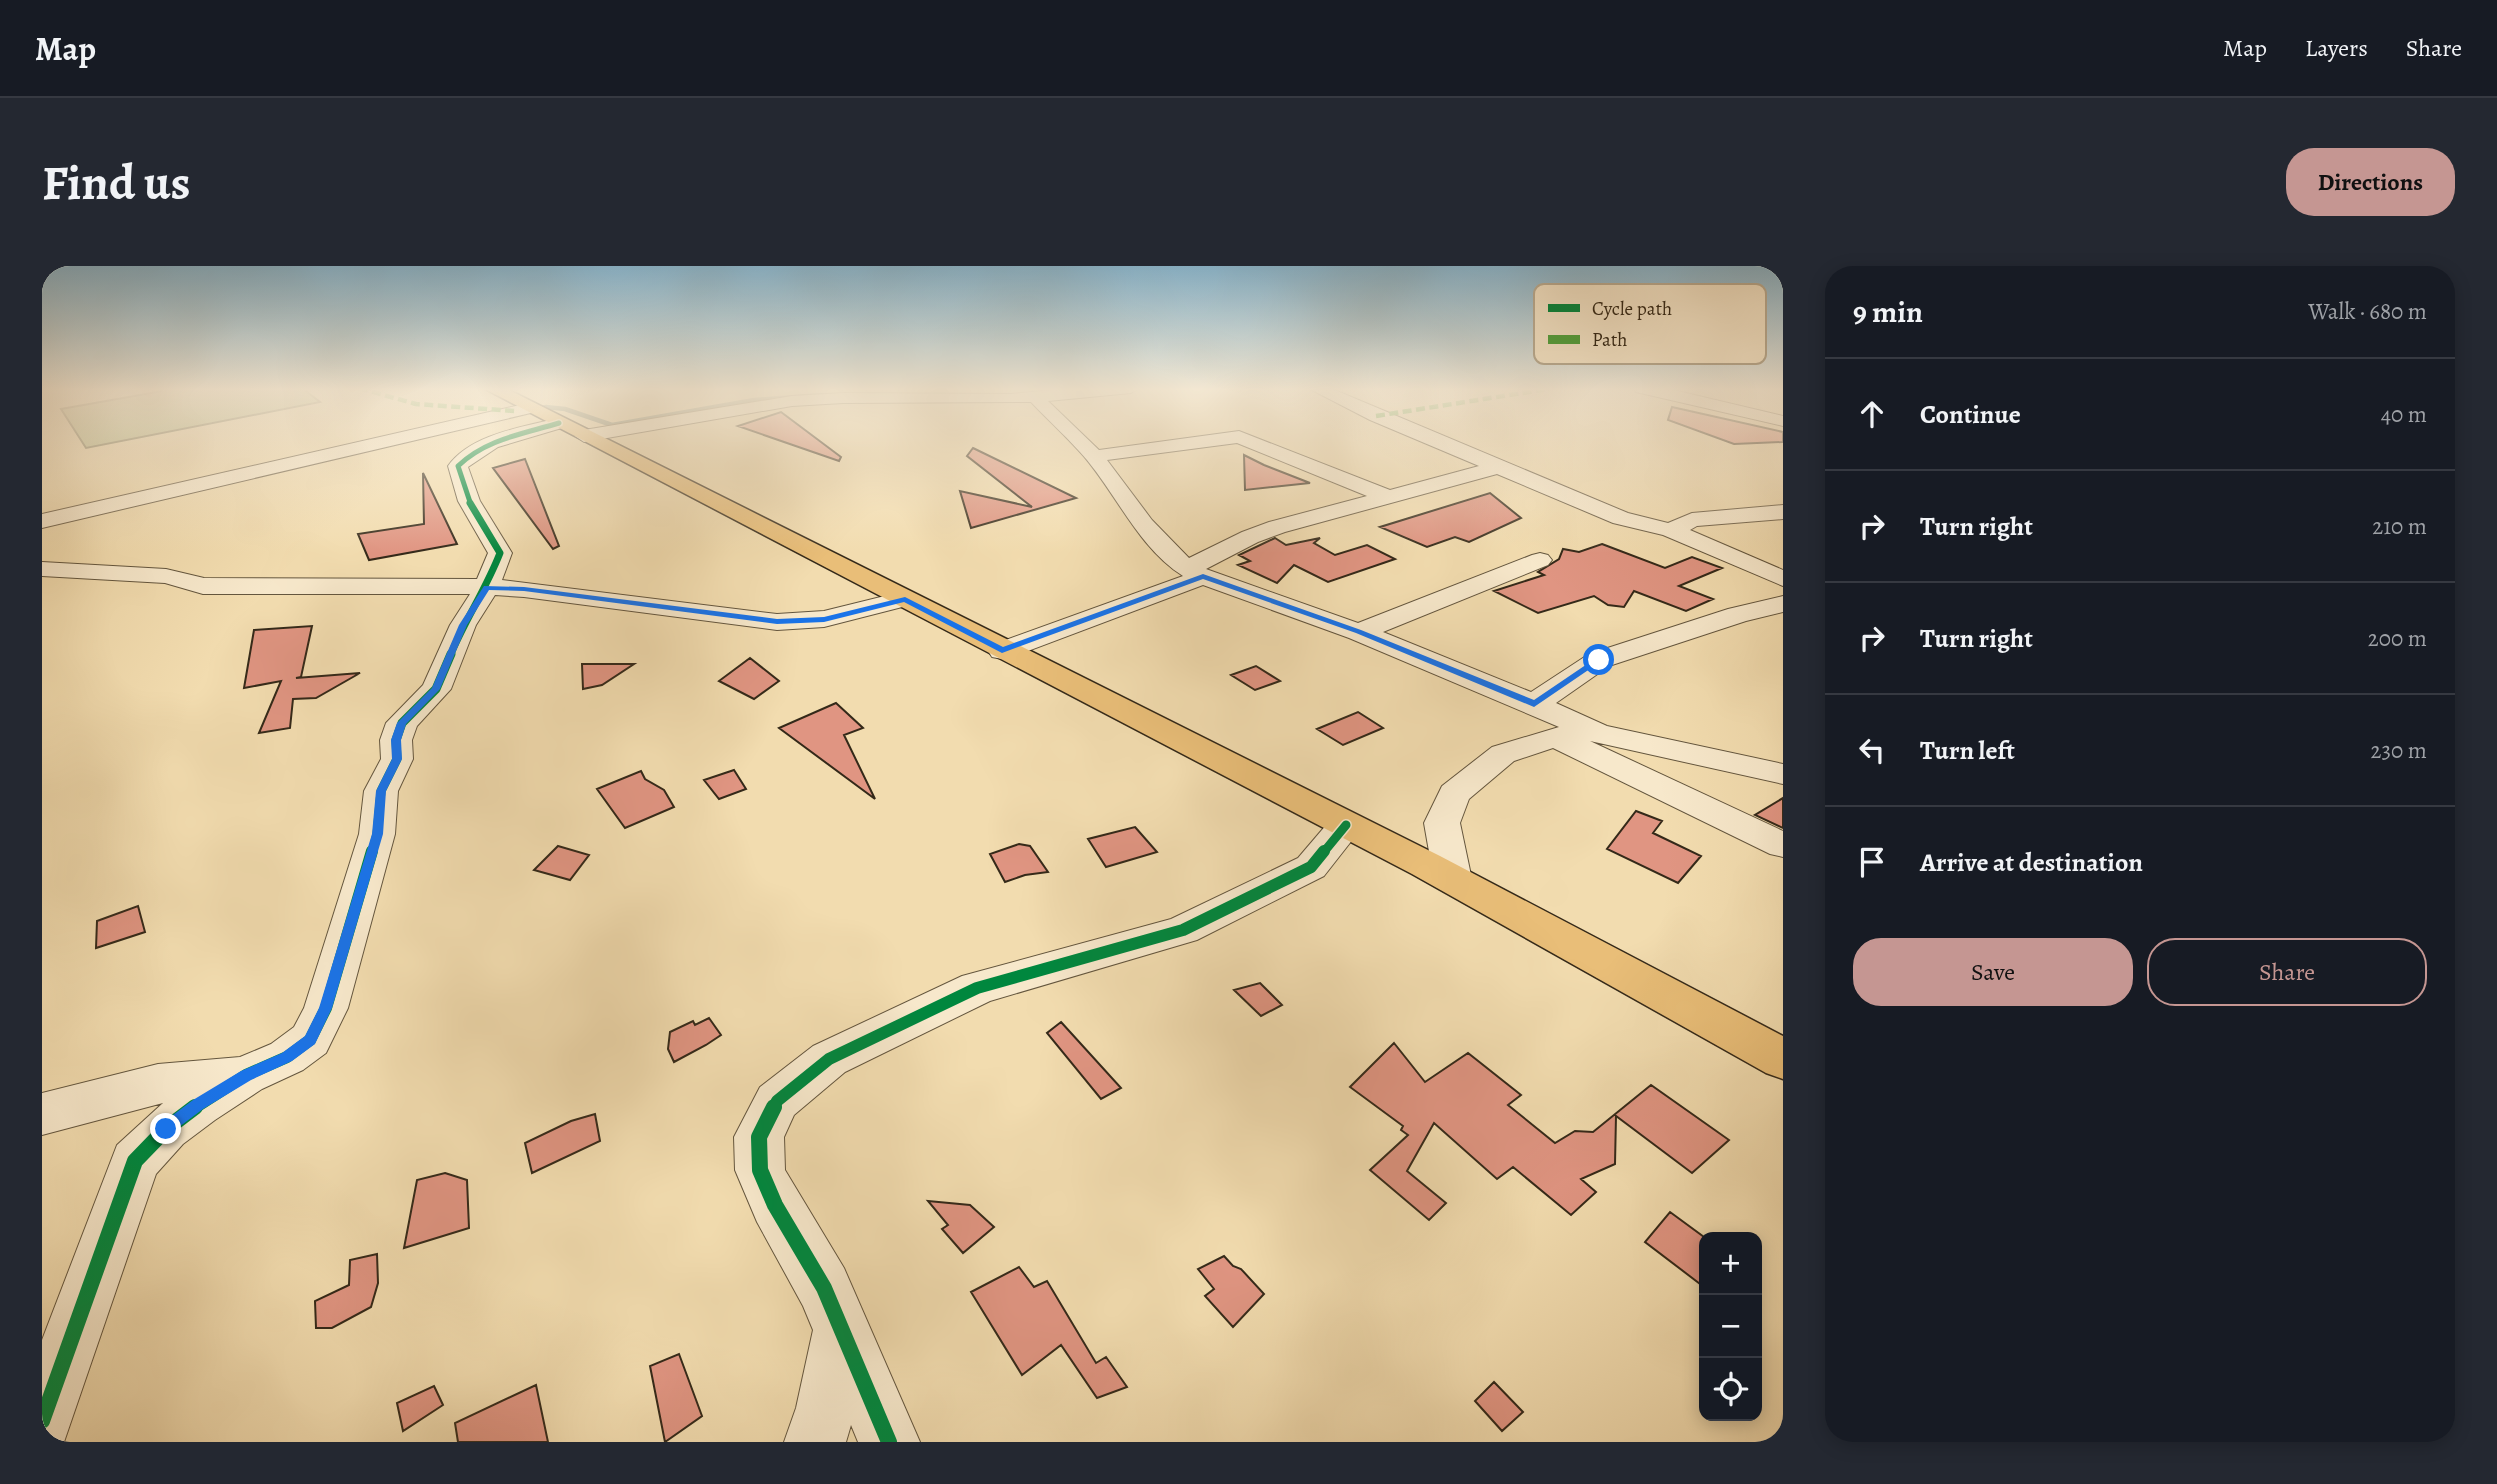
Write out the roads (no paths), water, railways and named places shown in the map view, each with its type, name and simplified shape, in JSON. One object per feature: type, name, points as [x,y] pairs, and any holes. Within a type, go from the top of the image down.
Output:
[{"type":"main road","points":[[597,443],[1452,880],[1783,1059]]},
{"type":"street","points":[[42,521],[111,503],[291,465],[362,443]]},
{"type":"street","points":[[42,1421],[135,1161],[166,1129],[246,1075],[287,1057],[310,1040],[326,1008],[377,834],[381,791],[397,759],[396,740],[402,723],[436,689],[463,625],[487,587],[500,553],[469,501],[458,475],[458,466],[469,453],[505,443]]},
{"type":"street","points":[[1083,443],[1144,525],[1178,562],[1196,572],[1359,632],[1597,733],[1783,774]]},
{"type":"street","points":[[1094,456],[1194,443]]},
{"type":"street","points":[[1254,443],[1386,496]]},
{"type":"street","points":[[1442,443],[1621,518],[1671,530],[1783,579]]},
{"type":"street","points":[[1002,650],[1196,572],[1250,537],[1386,496],[1498,467]]},
{"type":"street","points":[[1671,530],[1692,520],[1783,512]]},
{"type":"street","points":[[1359,632],[1540,560]]},
{"type":"street","points":[[42,569],[166,576],[203,586],[405,585],[524,589],[777,622],[824,619],[905,599]]},
{"type":"street","points":[[1534,704],[1599,660],[1737,615],[1783,604]]},
{"type":"street","points":[[1452,880],[1442,823],[1454,794],[1503,754],[1555,737],[1597,733]]},
{"type":"street","points":[[1555,737],[1783,845]]},
{"type":"street","points":[[889,1442],[824,1288],[775,1205],[760,1170],[759,1137],[777,1101],[830,1059],[977,988],[1183,930],[1311,867],[1346,825]]},
{"type":"street","points":[[42,1114],[158,1084],[246,1075]]},
{"type":"street","points":[[815,1442],[826,1408],[842,1330]]}]
